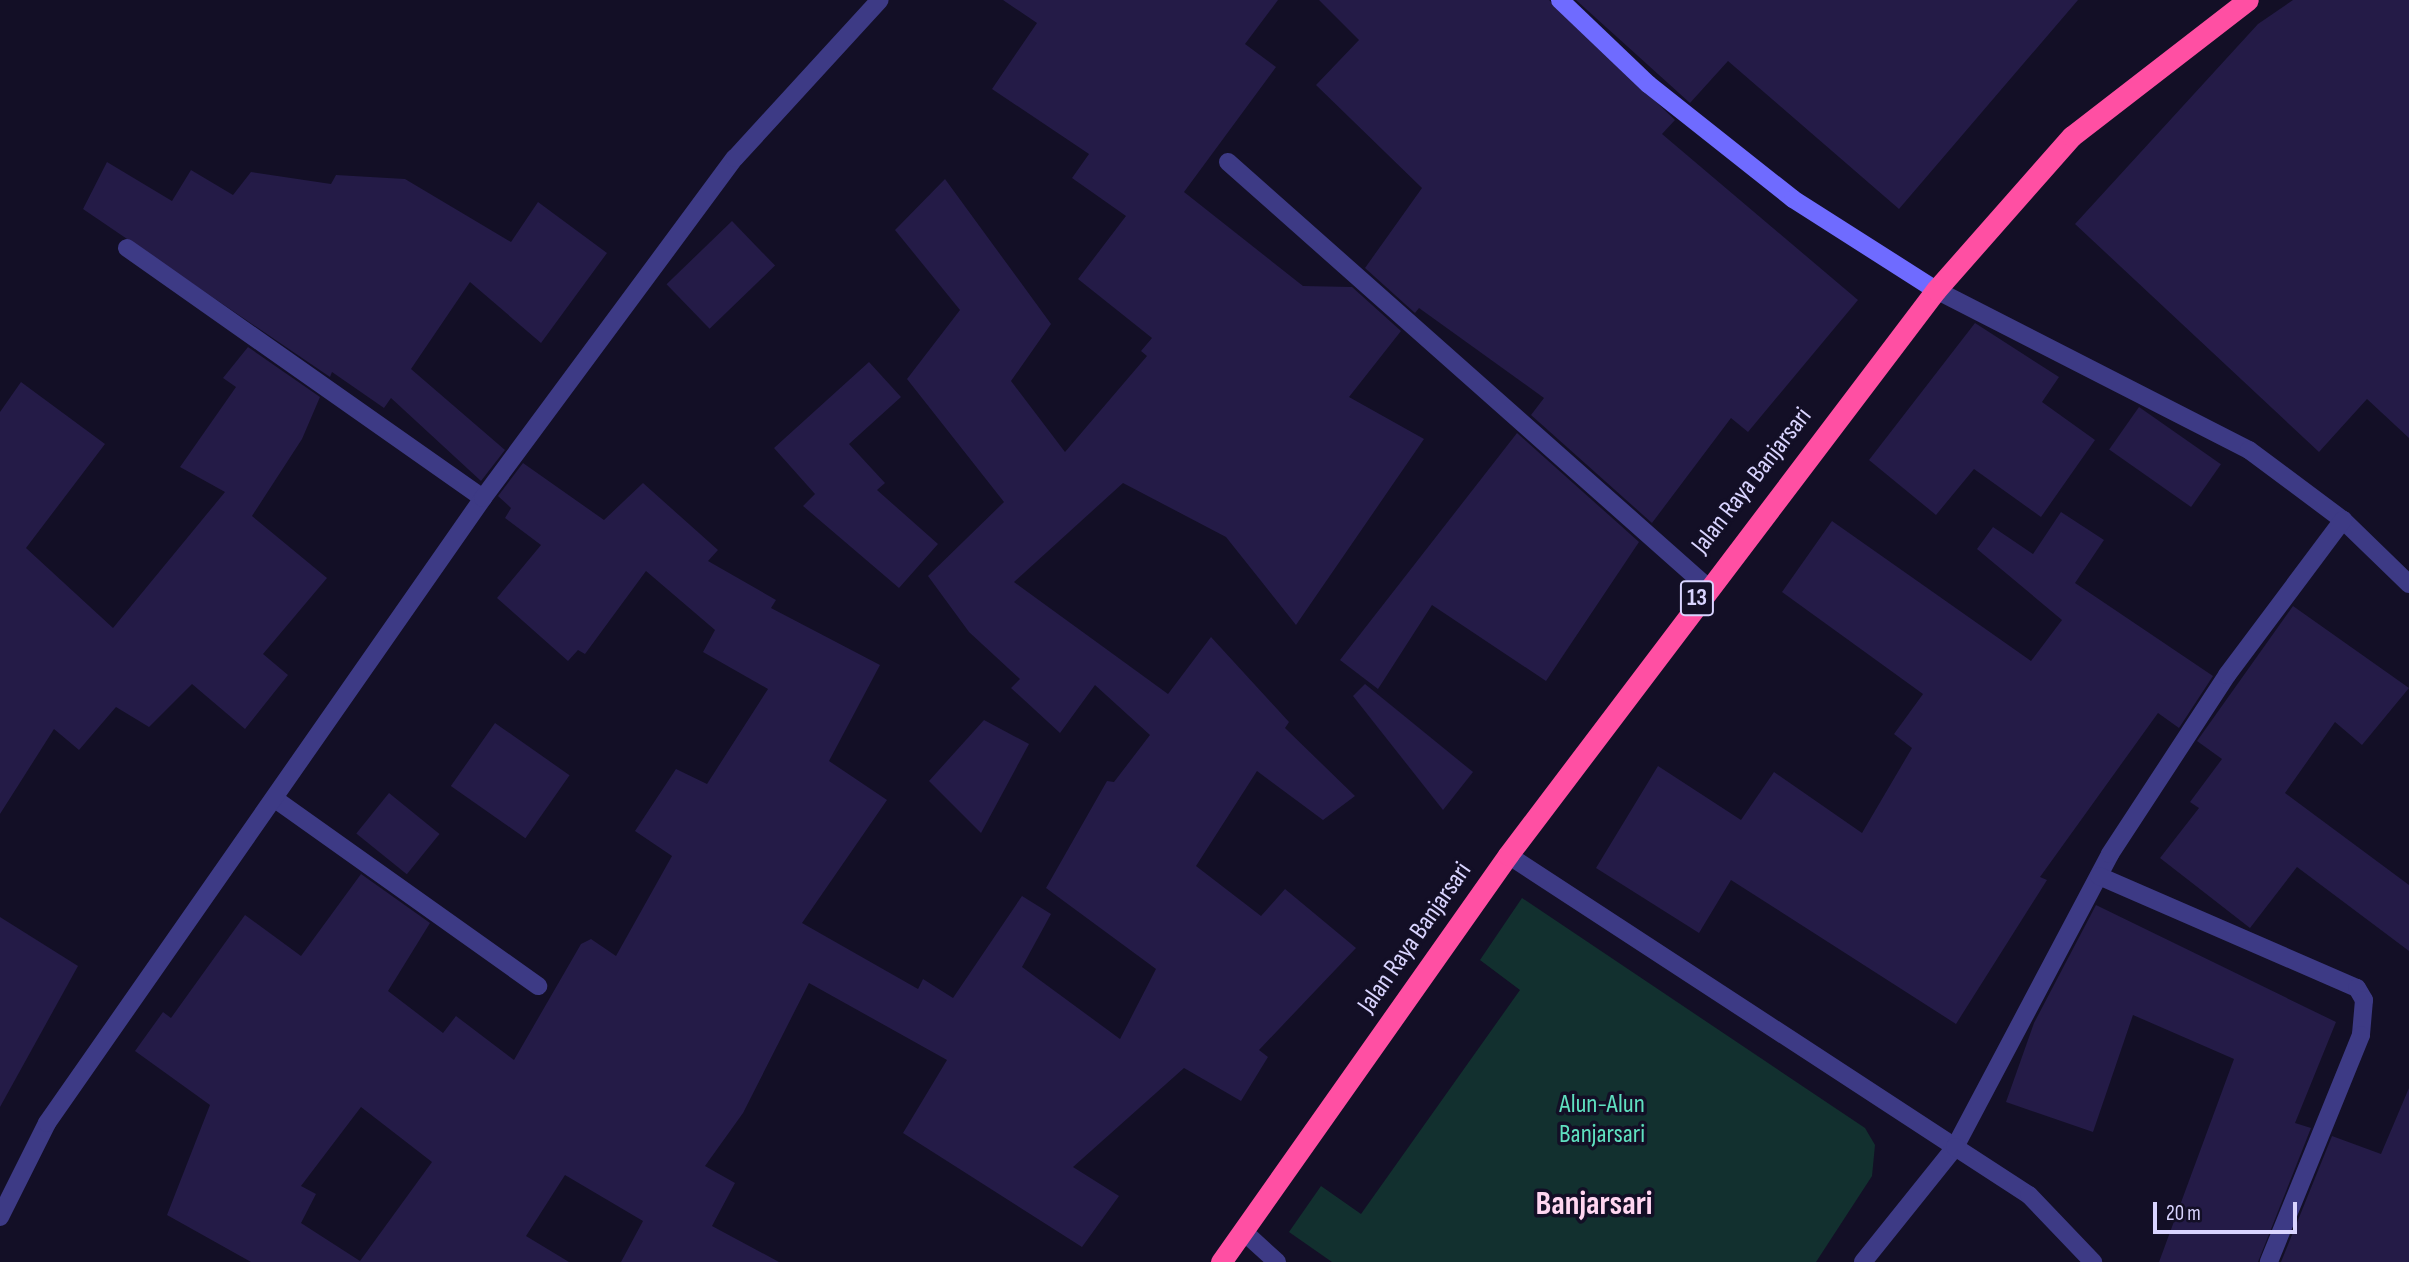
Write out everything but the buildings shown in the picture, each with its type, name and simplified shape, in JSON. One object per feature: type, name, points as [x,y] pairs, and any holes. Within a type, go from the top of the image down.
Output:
[{"type":"highway","name":"Jalan Raya Banjarsari","points":[[1221,1262],[1508,855],[1706,586],[1936,290],[2072,136],[2248,0]]},
{"type":"street","points":[[0,1217],[47,1123],[483,498],[736,158],[880,0]]},
{"type":"street","points":[[1560,0],[1648,84],[1793,199],[1936,290],[2201,420],[2343,520],[2409,584]]},
{"type":"street","points":[[1228,162],[1706,586]]},
{"type":"street","points":[[127,248],[483,498]]},
{"type":"street","points":[[1863,1262],[1955,1147],[2099,876],[2227,675],[2343,520]]},
{"type":"street","points":[[275,799],[538,986]]},
{"type":"street","points":[[1508,855],[2029,1195],[2093,1262]]},
{"type":"street","points":[[2099,876],[2357,988],[2364,1000],[2361,1035],[2269,1262]]},
{"type":"street","points":[[1243,1231],[1277,1262]]},
{"type":"green space","name":"Alun-Alun Banjarsari","points":[[1522,898],[1865,1128],[1875,1145],[1872,1176],[1816,1262],[1332,1262],[1289,1232],[1321,1186],[1361,1214],[1520,990],[1480,960]]},
{"type":"district","name":"Banjarsari","points":[[1594,1205]]}]
